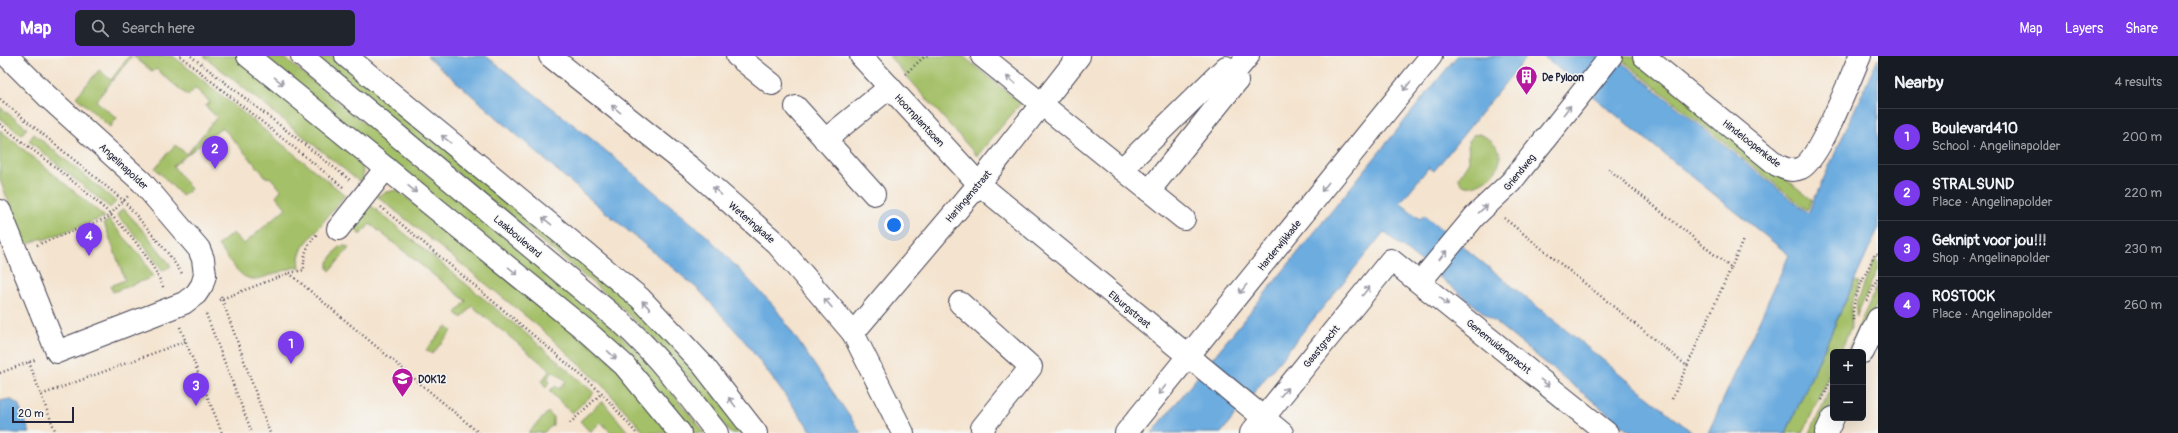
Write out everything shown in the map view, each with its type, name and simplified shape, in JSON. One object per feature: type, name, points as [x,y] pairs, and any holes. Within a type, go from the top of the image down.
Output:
[{"type":"street","name":"Angelinapolder","points":[[7,56],[47,96],[142,182],[199,249],[203,259],[205,275],[199,301],[184,303],[172,309],[57,352]]},
{"type":"street","points":[[248,56],[584,329],[624,365],[680,433]]},
{"type":"street","name":"Laakboulevard","points":[[302,56],[622,323],[645,344],[678,382],[717,433]]},
{"type":"street","points":[[346,56],[640,298],[703,365],[756,433]]},
{"type":"street","name":"Weteringkade","points":[[550,56],[691,168],[777,244],[853,333],[903,433]]},
{"type":"street","points":[[738,56],[772,84]]},
{"type":"street","name":"Hoornplantsoen","points":[[862,56],[979,184]]},
{"type":"street","points":[[982,56],[1184,219]]},
{"type":"street","name":"Harlingenstraat","points":[[853,333],[979,184],[1079,56]]},
{"type":"street","points":[[1234,73],[1248,56]]},
{"type":"street","name":"Harderwijkkade","points":[[1126,433],[1431,56]]},
{"type":"street","name":"Hindeloopenkade","points":[[1644,56],[1777,165],[1787,170],[1795,170],[1802,167],[1816,154],[1860,56]]},
{"type":"street","name":"Griendweg","points":[[1425,277],[1475,216],[1512,182],[1609,58]]},
{"type":"street","points":[[1122,170],[1226,67],[1234,73],[1237,81],[1149,191]]},
{"type":"street","points":[[825,140],[890,87]]},
{"type":"street","points":[[796,107],[874,194]]},
{"type":"street","points":[[329,230],[365,194],[386,168]]},
{"type":"street","name":"Elburgstraat","points":[[979,184],[1188,358],[1236,395],[1257,426],[1282,433]]},
{"type":"street","points":[[0,211],[57,352]]},
{"type":"street","name":"Genemuidengracht","points":[[1391,260],[1425,277],[1607,433]]},
{"type":"street","name":"Gaastgracht","points":[[1257,426],[1391,260]]},
{"type":"street","points":[[960,303],[1031,367],[982,428],[984,433]]},
{"type":"street","points":[[1864,349],[1878,319]]},
{"type":"street","points":[[1826,433],[1832,421]]},
{"type":"path","points":[[180,56],[344,188]]},
{"type":"path","points":[[191,56],[346,176],[365,194],[602,393],[636,433]]},
{"type":"path","points":[[890,87],[923,57],[929,56]]},
{"type":"path","points":[[0,99],[124,201],[167,252],[199,301],[252,433]]},
{"type":"path","points":[[0,124],[110,215],[132,238],[154,267],[186,341],[222,433]]},
{"type":"path","points":[[1607,168],[1731,268]]},
{"type":"path","points":[[17,253],[107,218],[142,182]]},
{"type":"path","points":[[1506,216],[1504,219],[1687,366]]},
{"type":"path","points":[[199,301],[220,300],[289,274],[304,270],[303,258],[310,242],[329,230]]},
{"type":"path","points":[[1672,399],[1743,240]]},
{"type":"path","points":[[1856,323],[1853,322],[1852,316],[1855,301],[1875,254],[1878,256]]},
{"type":"path","points":[[289,274],[479,433]]},
{"type":"path","points":[[220,300],[270,433]]},
{"type":"path","points":[[41,395],[186,341]]},
{"type":"path","points":[[0,373],[57,352]]},
{"type":"path","points":[[29,362],[56,433]]},
{"type":"path","points":[[570,423],[602,393]]},
{"type":"green space","points":[[129,56],[132,56],[96,101],[117,118],[110,127],[76,97],[99,70],[111,80]]},
{"type":"green space","points":[[133,56],[173,56],[345,195],[303,247],[299,257],[300,269],[296,267],[258,279],[251,279],[244,276],[237,270],[218,245],[233,233],[244,244],[286,208],[276,196],[281,190],[270,177],[267,178],[222,127],[173,166],[191,189],[182,196],[155,168],[175,145],[187,154],[217,117],[205,106],[210,102],[195,88],[188,96],[156,69],[153,72]]},
{"type":"green space","points":[[204,56],[242,56],[362,160],[363,176],[361,183]]},
{"type":"green space","points":[[260,56],[282,56],[584,302],[638,351],[705,433],[689,433]]},
{"type":"green space","points":[[314,56],[336,56],[626,292],[748,433],[730,433],[693,382],[652,337],[611,298]]},
{"type":"green space","points":[[889,56],[963,56],[1021,103],[977,156]]},
{"type":"green space","points":[[1623,56],[1634,56],[1812,200],[1807,210],[1621,59]]},
{"type":"green space","points":[[0,107],[27,128],[21,135],[0,118]]},
{"type":"green space","points":[[0,130],[105,217],[43,240],[42,238],[26,245],[0,180]]},
{"type":"green space","points":[[34,134],[116,202],[110,208],[29,141]]},
{"type":"green space","points":[[1480,134],[1495,145],[1500,156],[1498,167],[1481,183],[1470,186],[1462,185],[1459,177],[1469,161],[1468,141],[1473,135]]},
{"type":"green space","points":[[397,190],[620,370],[673,433],[645,433],[602,385],[538,326],[377,196]]},
{"type":"green space","points":[[369,204],[529,336],[594,393],[572,413],[549,391],[556,386],[559,389],[566,381],[553,371],[547,379],[550,381],[546,388],[542,381],[550,370],[472,306],[462,318],[456,313],[466,301],[370,224],[360,235],[355,229],[355,224]]},
{"type":"green space","points":[[123,208],[148,236],[171,266],[162,271],[143,244],[117,215]]},
{"type":"green space","points":[[109,220],[141,256],[153,277],[113,292],[110,286],[125,280],[104,223]]},
{"type":"green space","points":[[346,246],[349,248],[330,271],[328,269],[328,262],[339,247]]},
{"type":"green space","points":[[1875,259],[1878,260],[1878,268],[1856,317],[1857,302]]},
{"type":"green space","points":[[1855,281],[1859,283],[1851,306],[1851,328],[1841,349],[1830,349],[1830,374],[1803,433],[1786,433]]},
{"type":"green space","points":[[1878,284],[1878,301],[1856,349],[1848,349]]},
{"type":"green space","points":[[446,326],[452,331],[432,354],[426,350]]},
{"type":"green space","points":[[1830,390],[1830,407],[1818,433],[1810,433]]},
{"type":"green space","points":[[601,402],[603,402],[629,433],[611,433],[601,422],[590,432],[580,421]]},
{"type":"green space","points":[[548,412],[553,417],[553,425],[543,433],[528,433]]},
{"type":"water","points":[[427,56],[486,56],[593,140],[708,237],[774,306],[861,433],[813,433],[743,339],[699,290],[584,194]]},
{"type":"water","points":[[1457,56],[1527,56],[1434,171],[1429,167],[1400,203],[1420,219],[1424,215],[1693,433],[1632,433],[1384,232],[1221,433],[1152,433]]},
{"type":"water","points":[[1543,56],[1601,56],[1619,60],[1808,213],[1878,58],[1878,229],[1786,433],[1708,433],[1789,255]]},
{"type":"water","points":[[10,399],[18,404],[30,433],[0,433],[0,401]]},
{"type":"place","name":"De Pyloon","points":[[1526,96]]},
{"type":"place","name":"STRALSUND","points":[[215,169]]},
{"type":"place","name":"ROSTOCK","points":[[89,256]]},
{"type":"place","name":"Boulevard410","points":[[291,364]]},
{"type":"place","name":"DOK12","points":[[402,398]]},
{"type":"place","name":"Geknipt voor jou!!!","points":[[196,406]]}]
